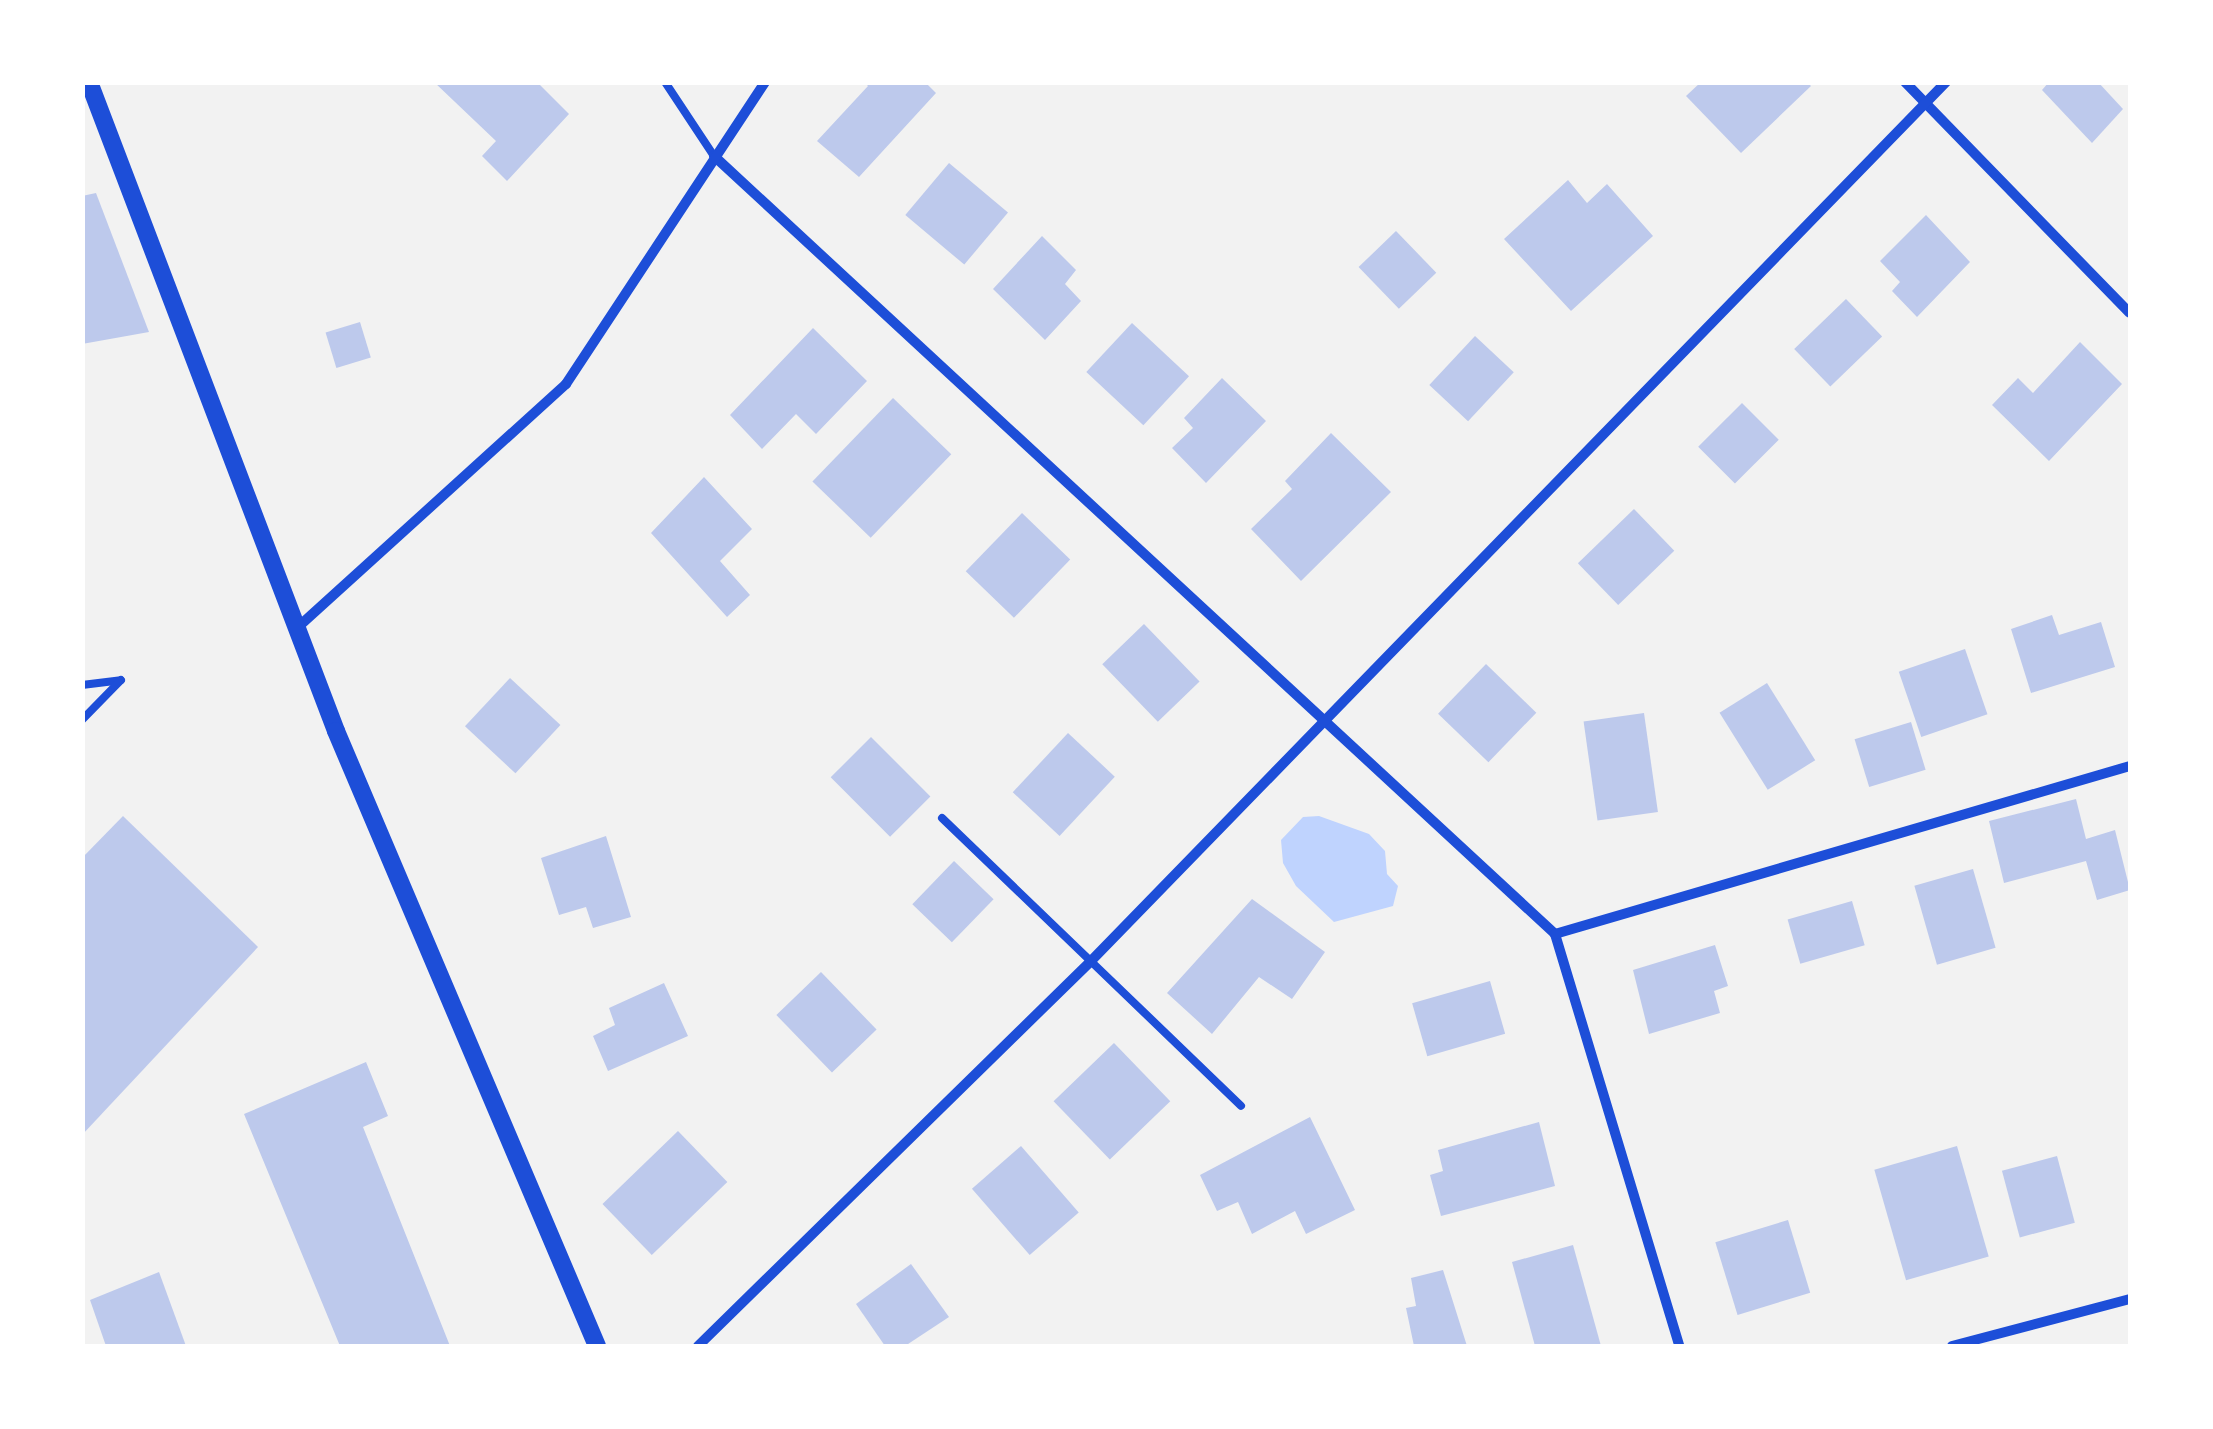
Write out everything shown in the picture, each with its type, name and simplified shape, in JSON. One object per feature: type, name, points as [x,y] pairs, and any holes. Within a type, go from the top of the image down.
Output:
[{"type":"street","points":[[89,82],[297,628],[597,1346]]},
{"type":"street","points":[[297,628],[566,384],[766,82]]},
{"type":"street","points":[[1905,82],[2130,312]]},
{"type":"street","points":[[698,1346],[1090,962],[1946,82]]},
{"type":"street","points":[[714,156],[1328,720],[1554,934],[1679,1346]]},
{"type":"street","points":[[1554,934],[2130,766]]},
{"type":"street","points":[[1952,1346],[2130,1299]]},
{"type":"lane","points":[[664,82],[714,156]]},
{"type":"lane","points":[[82,686],[121,680],[82,720]]},
{"type":"lane","points":[[942,818],[1242,1106]]},
{"type":"water","points":[[1319,816],[1369,834],[1385,851],[1387,874],[1398,886],[1393,906],[1334,922],[1296,886],[1283,863],[1281,840],[1303,817]]},
{"type":"building","points":[[434,82],[537,82],[569,114],[507,181],[482,156],[496,141]]},
{"type":"building","points":[[864,82],[925,82],[936,93],[859,177],[817,141],[868,86]]},
{"type":"building","points":[[1701,82],[1807,82],[1811,86],[1741,153],[1686,96]]},
{"type":"building","points":[[2049,82],[2098,82],[2123,109],[2092,143],[2042,90]]},
{"type":"building","points":[[949,163],[1008,212],[964,265],[905,215]]},
{"type":"building","points":[[1568,180],[1587,203],[1607,184],[1653,236],[1571,311],[1504,239]]},
{"type":"building","points":[[96,193],[149,332],[82,344],[82,196]]},
{"type":"building","points":[[1926,215],[1970,262],[1917,317],[1892,291],[1900,282],[1880,261]]},
{"type":"building","points":[[1396,231],[1436,273],[1399,309],[1359,267]]},
{"type":"building","points":[[1042,236],[1076,270],[1065,284],[1081,301],[1045,340],[993,289]]},
{"type":"building","points":[[1846,299],[1882,336],[1830,386],[1794,349]]},
{"type":"building","points":[[360,322],[371,357],[336,368],[326,333]]},
{"type":"building","points":[[1132,323],[1189,376],[1143,425],[1086,372]]},
{"type":"building","points":[[813,328],[867,381],[816,434],[796,414],[762,449],[730,415]]},
{"type":"building","points":[[1475,336],[1514,372],[1468,421],[1429,385]]},
{"type":"building","points":[[2080,342],[2122,384],[2049,461],[1992,405],[2018,378],[2033,393]]},
{"type":"building","points":[[1222,378],[1266,421],[1206,483],[1172,448],[1193,428],[1184,418]]},
{"type":"building","points":[[893,398],[951,454],[871,538],[812,481]]},
{"type":"building","points":[[1742,403],[1779,440],[1735,484],[1698,447]]},
{"type":"building","points":[[1331,433],[1391,492],[1301,581],[1251,529],[1292,489],[1285,481]]},
{"type":"building","points":[[704,477],[752,529],[720,561],[750,595],[727,617],[651,533]]},
{"type":"building","points":[[1634,509],[1674,551],[1618,605],[1578,563]]},
{"type":"building","points":[[1022,513],[1070,560],[1014,618],[966,571]]},
{"type":"building","points":[[2052,615],[2059,635],[2101,622],[2115,667],[2031,693],[2011,629]]},
{"type":"building","points":[[1144,624],[1200,682],[1158,722],[1102,664]]},
{"type":"building","points":[[1965,649],[1987,714],[1921,737],[1899,672]]},
{"type":"building","points":[[1486,664],[1536,713],[1488,762],[1438,714]]},
{"type":"building","points":[[510,678],[560,725],[515,773],[465,726]]},
{"type":"building","points":[[1767,683],[1815,760],[1768,790],[1720,713]]},
{"type":"building","points":[[1644,713],[1658,812],[1598,821],[1584,721]]},
{"type":"building","points":[[1911,722],[1926,770],[1869,787],[1855,739]]},
{"type":"building","points":[[1068,733],[1115,777],[1060,836],[1013,792]]},
{"type":"building","points":[[871,737],[930,796],[890,837],[831,777]]},
{"type":"building","points":[[2076,799],[2086,839],[2115,830],[2130,890],[2097,900],[2086,861],[2004,883],[1989,821]]},
{"type":"building","points":[[123,816],[258,947],[82,1135],[82,858]]},
{"type":"building","points":[[606,836],[631,917],[593,928],[586,907],[559,915],[541,858]]},
{"type":"building","points":[[954,861],[994,899],[952,942],[912,904]]},
{"type":"building","points":[[1973,869],[1996,948],[1937,965],[1914,886]]},
{"type":"building","points":[[1252,899],[1325,952],[1292,999],[1259,977],[1212,1034],[1167,993]]},
{"type":"building","points":[[1852,901],[1865,945],[1800,964],[1788,919]]},
{"type":"building","points":[[1715,945],[1728,986],[1714,991],[1720,1013],[1649,1034],[1633,970]]},
{"type":"building","points":[[821,972],[877,1030],[832,1073],[776,1015]]},
{"type":"building","points":[[1490,981],[1505,1034],[1427,1056],[1412,1003]]},
{"type":"building","points":[[664,983],[688,1036],[608,1071],[593,1036],[615,1025],[609,1008]]},
{"type":"building","points":[[1114,1043],[1170,1101],[1110,1160],[1054,1101]]},
{"type":"building","points":[[366,1062],[388,1116],[363,1127],[450,1346],[340,1346],[244,1114]]},
{"type":"building","points":[[1310,1117],[1355,1210],[1306,1234],[1295,1211],[1252,1234],[1238,1202],[1217,1211],[1200,1175]]},
{"type":"building","points":[[1539,1122],[1555,1186],[1441,1216],[1430,1175],[1443,1171],[1438,1150]]},
{"type":"building","points":[[678,1131],[727,1182],[652,1255],[602,1204]]},
{"type":"building","points":[[1021,1146],[1079,1212],[1030,1255],[972,1189]]},
{"type":"building","points":[[1957,1146],[1989,1257],[1906,1280],[1874,1170]]},
{"type":"building","points":[[2057,1156],[2075,1223],[2020,1237],[2002,1171]]},
{"type":"building","points":[[1788,1220],[1810,1293],[1738,1315],[1715,1242]]},
{"type":"building","points":[[1573,1245],[1601,1346],[1535,1346],[1512,1262]]},
{"type":"building","points":[[911,1264],[949,1317],[905,1346],[885,1346],[856,1304]]},
{"type":"building","points":[[1443,1270],[1467,1346],[1414,1346],[1406,1308],[1416,1306],[1411,1278]]},
{"type":"building","points":[[159,1272],[186,1346],[106,1346],[90,1300]]}]
